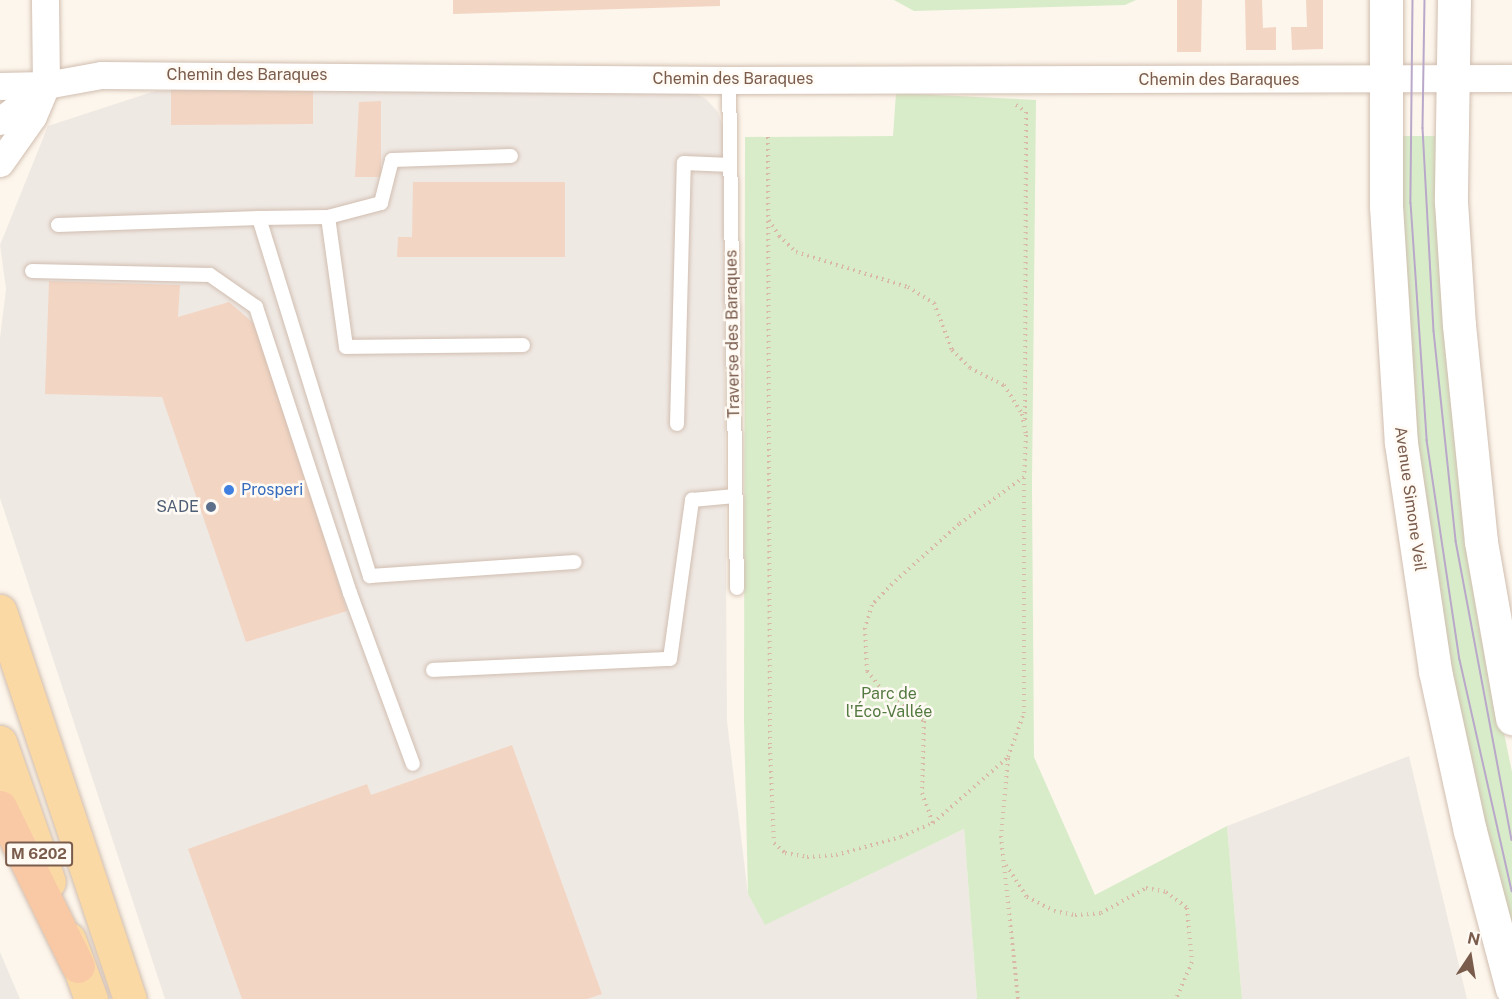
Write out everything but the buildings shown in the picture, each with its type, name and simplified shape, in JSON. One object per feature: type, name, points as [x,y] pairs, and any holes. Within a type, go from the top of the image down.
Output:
[{"type":"highway","points":[[0,807],[78,966]]},
{"type":"main road","name":"Avenue Simone Veil","points":[[1386,0],[1384,79],[1386,206],[1401,443],[1435,671],[1470,831],[1512,989]]},
{"type":"main road","points":[[1454,0],[1451,202],[1467,425],[1481,542],[1512,718]]},
{"type":"main road","name":"M 6202","points":[[0,612],[130,999]]},
{"type":"main road","name":"M 6202","points":[[0,742],[91,999]]},
{"type":"street","points":[[0,163],[33,116],[46,85],[45,0]]},
{"type":"street","name":"Chemin des Baraques","points":[[0,86],[46,85],[101,75],[729,80],[1512,78]]},
{"type":"street","points":[[0,121],[46,85]]},
{"type":"lane","name":"Traverse des Baraques","points":[[729,80],[736,588]]},
{"type":"lane","points":[[58,225],[327,217],[381,203],[392,160],[511,156]]},
{"type":"lane","points":[[677,424],[684,163],[730,165]]},
{"type":"lane","points":[[327,217],[346,347],[523,345]]},
{"type":"lane","points":[[259,218],[370,576],[575,562]]},
{"type":"lane","points":[[32,271],[210,275],[256,307],[350,593],[412,764]]},
{"type":"lane","points":[[434,670],[670,659],[692,500],[735,496]]},
{"type":"path","points":[[1005,79],[1007,98],[1026,112],[1024,713],[1008,757],[1000,813],[1018,999]]},
{"type":"path","points":[[768,136],[770,747],[774,843],[785,853],[807,857],[836,855],[901,837],[933,824],[1008,757]]},
{"type":"path","points":[[769,218],[779,236],[796,252],[908,287],[934,303],[952,350],[970,368],[1004,385],[1022,414],[1025,432]]},
{"type":"path","points":[[933,824],[921,793],[924,721],[883,692],[867,671],[868,614],[872,605],[892,584],[959,525],[1024,477]]},
{"type":"path","points":[[1006,865],[1027,897],[1054,910],[1075,915],[1101,913],[1146,888],[1166,892],[1187,908],[1192,962],[1176,999]]},
{"type":"shaded area","points":[[334,88],[691,91],[706,99],[718,112],[723,127],[727,721],[748,894],[766,924],[964,829],[977,999],[165,999],[0,498],[0,338],[6,289],[0,245],[48,126],[155,91]]},
{"type":"shaded area","points":[[1409,756],[1467,999],[1242,999],[1227,826]]},
{"type":"shaded area","points":[[0,952],[20,999],[0,999]]},
{"type":"green space","points":[[894,0],[1136,0],[1125,5],[914,11]]},
{"type":"green space","name":"Parc de l'Éco-Vallée","points":[[896,93],[1036,100],[1032,485],[1034,757],[1095,895],[1227,826],[1242,999],[977,999],[964,829],[765,925],[748,894],[744,721],[745,137],[893,136]]},
{"type":"green space","points":[[1395,136],[1439,136],[1488,655],[1512,772],[1512,949],[1446,664],[1412,444]]},
{"type":"tram line","points":[[1413,0],[1411,203],[1427,440],[1460,660],[1512,891]]},
{"type":"tram line","points":[[1425,0],[1423,128],[1434,331],[1456,541],[1512,840]]},
{"type":"place","name":"Prosperi","points":[[229,490]]},
{"type":"place","name":"SADE","points":[[211,507]]}]
